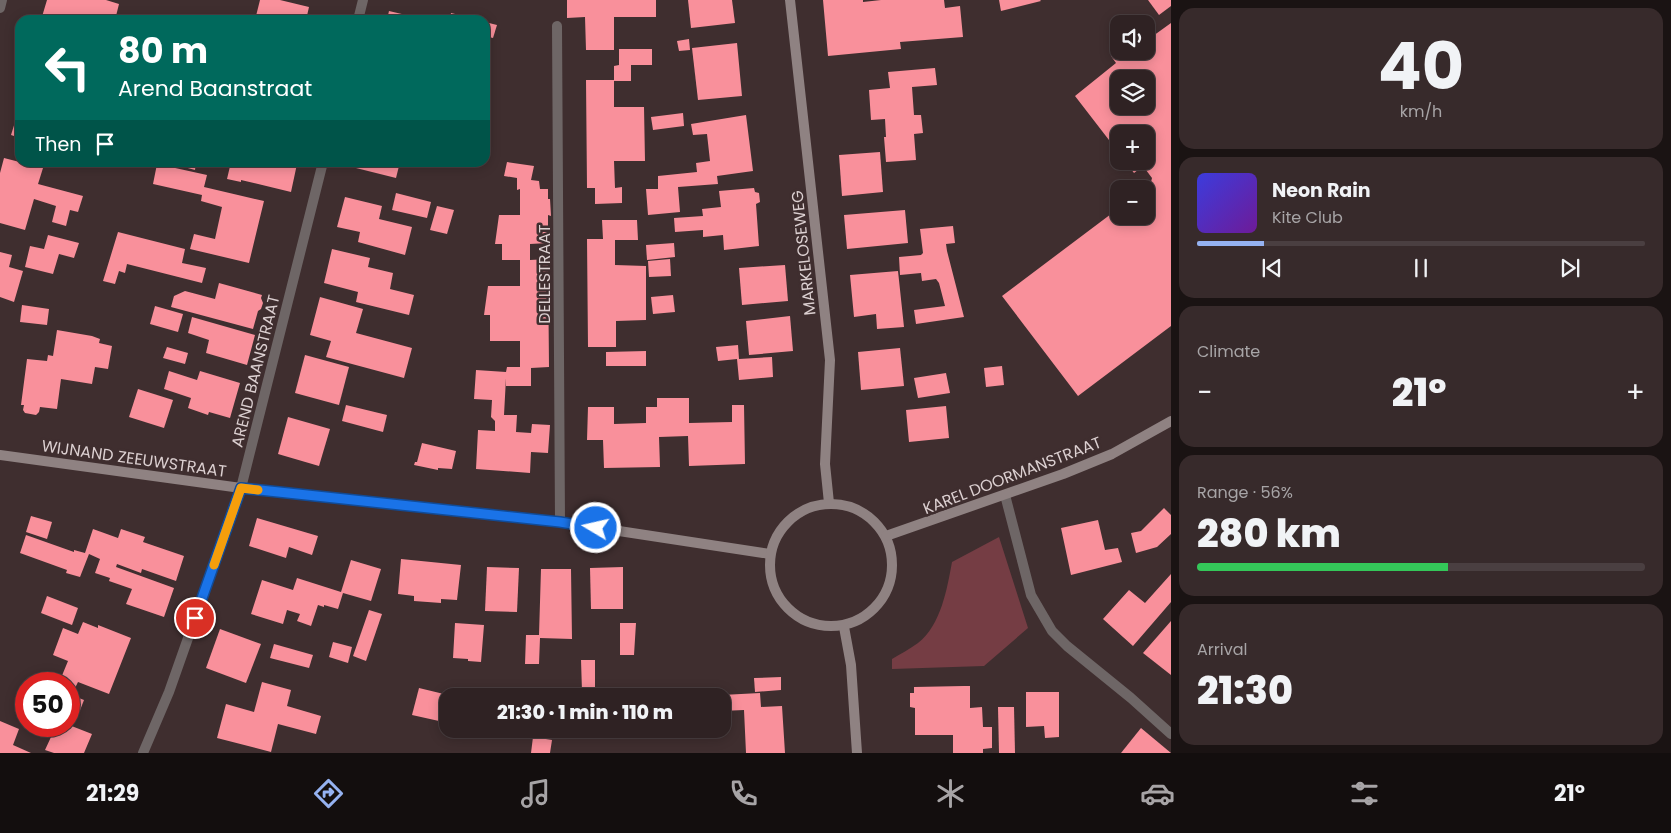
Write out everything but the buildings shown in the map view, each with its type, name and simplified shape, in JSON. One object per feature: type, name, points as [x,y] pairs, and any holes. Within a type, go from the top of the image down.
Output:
[{"type":"main road","name":"MARKELOSEWEG","points":[[790,0],[830,360],[825,464],[829,503]]},
{"type":"main road","name":"KAREL DOORMANSTRAAT","points":[[886,536],[1062,474],[1112,454],[1171,421]]},
{"type":"main road","name":"WIJNAND ZEEUWSTRAAT","points":[[0,455],[241,488],[560,522],[770,554]]},
{"type":"main road","points":[[829,503],[853,507],[873,519],[886,536],[891,547],[893,568],[886,594],[873,611],[844,627],[811,623],[792,613],[776,594],[770,575],[770,554],[776,538],[788,520],[809,508],[829,503]]},
{"type":"main road","points":[[844,627],[851,665],[857,753]]},
{"type":"street","points":[[0,8],[2,0]]},
{"type":"street","points":[[359,15],[363,0]]},
{"type":"street","name":"DELLESTRAAT","points":[[557,26],[560,522]]},
{"type":"street","name":"AREND BAANSTRAAT","points":[[143,753],[169,692],[241,488],[321,167]]},
{"type":"street","points":[[1005,494],[1031,595],[1052,631],[1067,646],[1131,698],[1171,734]]},
{"type":"shaded area","points":[[999,537],[1028,628],[984,666],[892,669],[892,659],[918,643],[938,617],[948,584],[952,562]]},
{"type":"slow traffic","points":[[214,565],[241,488],[258,490]]},
{"type":"route","points":[[195,618],[241,488],[560,522],[596,528]]}]
